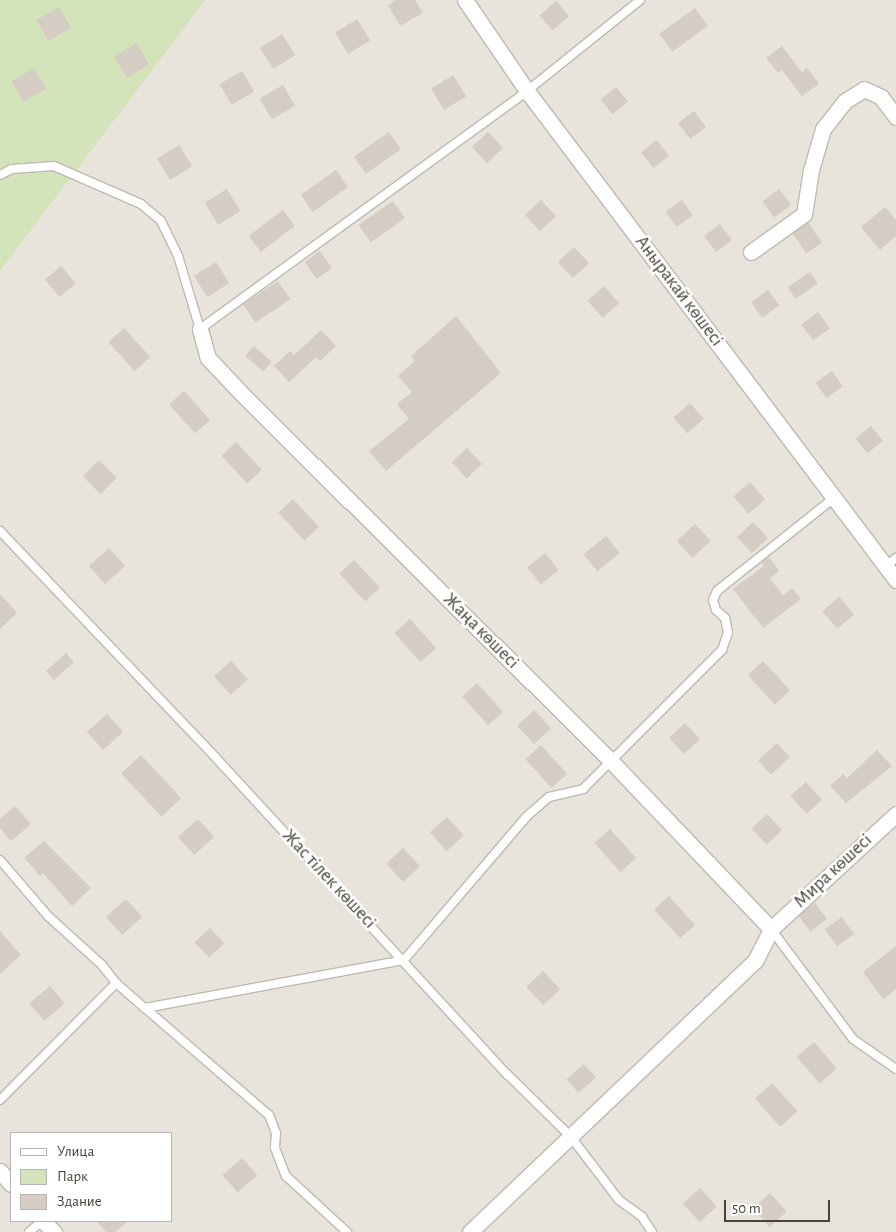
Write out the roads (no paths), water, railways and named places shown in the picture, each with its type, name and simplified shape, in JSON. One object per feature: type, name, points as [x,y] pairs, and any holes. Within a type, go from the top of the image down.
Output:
[{"type":"street","name":"Аныракай көшесі","points":[[465,0],[527,91],[834,498],[891,562],[896,580]]},
{"type":"street","points":[[751,252],[804,214],[811,170],[823,129],[845,101],[864,89],[880,97],[896,117]]},
{"type":"street","name":"Жаңа көшесі","points":[[200,328],[208,358],[242,394],[611,761],[771,929]]},
{"type":"street","name":"Мира көшесі","points":[[771,929],[896,814]]},
{"type":"street","points":[[470,1232],[755,961],[771,929]]},
{"type":"street","points":[[0,1171],[10,1183]]},
{"type":"street","points":[[43,1222],[54,1232]]},
{"type":"lane","points":[[0,175],[12,169],[54,166],[141,204],[161,221],[178,256],[200,328],[527,91],[640,0]]},
{"type":"lane","points":[[145,1008],[404,960],[526,817],[548,797],[583,789],[722,650],[728,633],[725,618],[716,610],[713,600],[717,591],[834,498]]},
{"type":"lane","name":"Жас тілек көшесі","points":[[0,532],[404,960],[506,1074],[571,1138],[619,1200],[642,1217],[652,1232]]},
{"type":"lane","points":[[0,860],[48,916],[102,965],[116,983],[270,1115],[276,1133],[275,1148],[286,1176],[347,1232]]},
{"type":"lane","points":[[771,929],[853,1039],[896,1069]]},
{"type":"lane","points":[[0,1100],[116,983]]},
{"type":"lane","points":[[30,1232],[41,1222]]}]
